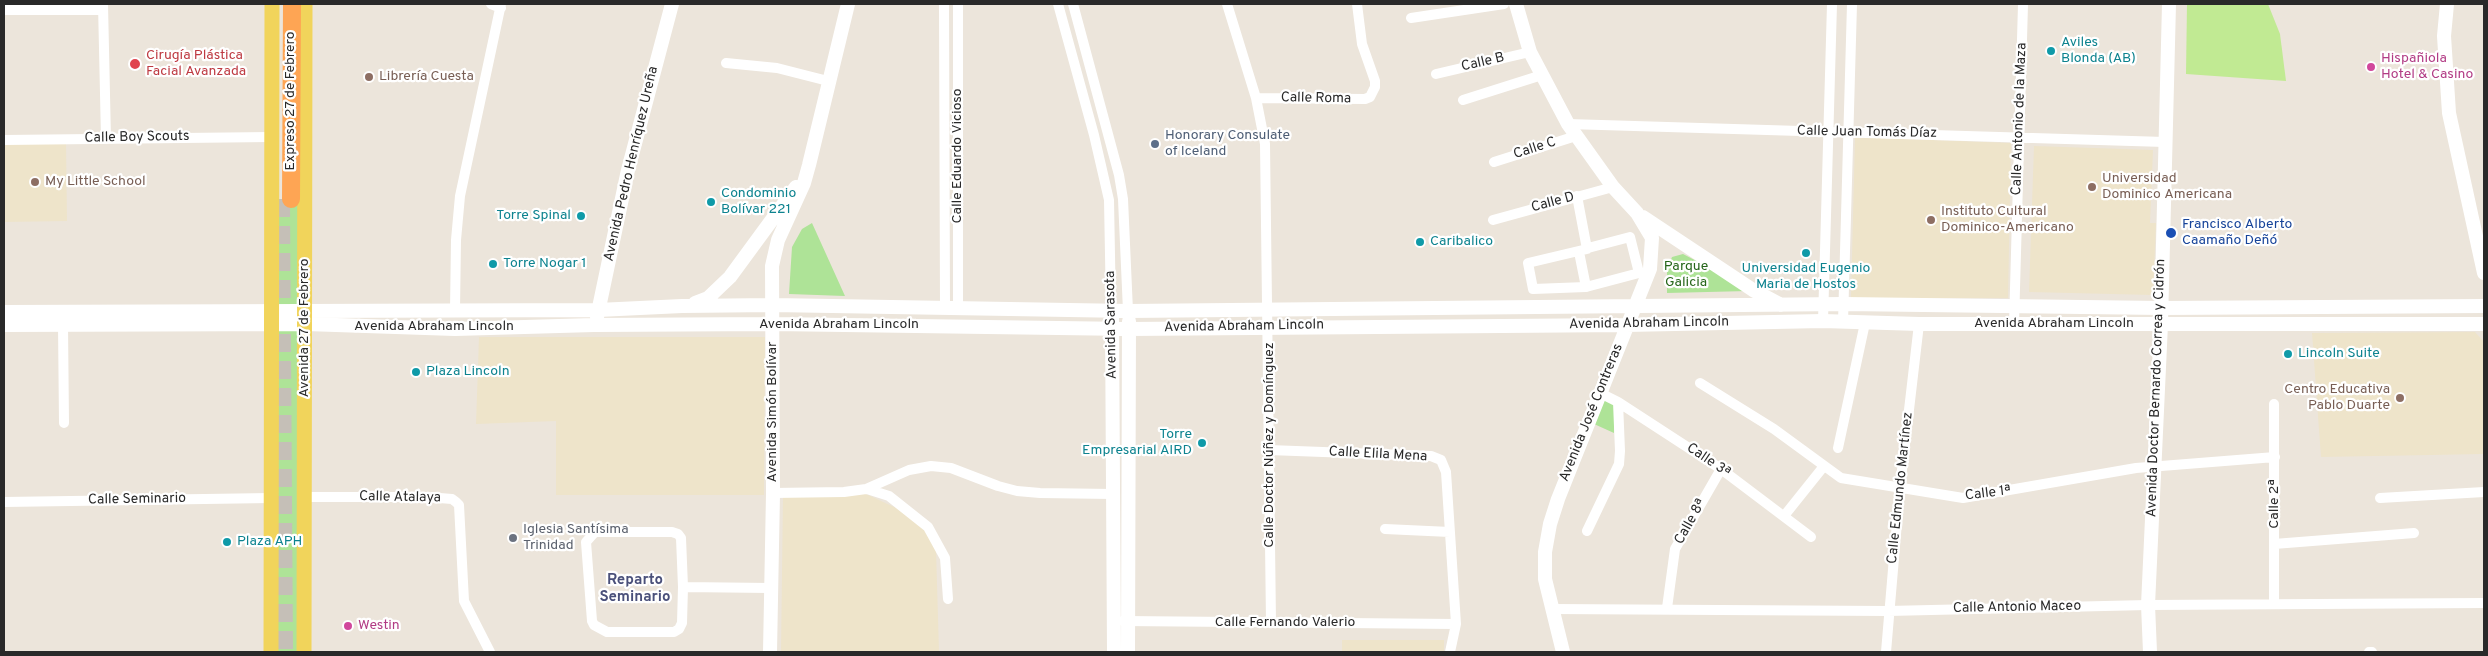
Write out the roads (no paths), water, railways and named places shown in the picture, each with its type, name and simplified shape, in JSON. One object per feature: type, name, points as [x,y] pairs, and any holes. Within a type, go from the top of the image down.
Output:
[{"type":"highway","name":"Expreso 27 de Febrero","points":[[282,4],[286,199],[292,4]]},
{"type":"main road","points":[[271,652],[270,317],[272,4]]},
{"type":"main road","name":"Avenida 27 de Febrero","points":[[304,652],[305,4]]},
{"type":"main road","name":"Avenida Pedro Henríquez Ureña","points":[[594,325],[628,170],[672,4]]},
{"type":"main road","name":"Avenida Simón Bolívar","points":[[770,652],[774,252],[804,183],[848,4]]},
{"type":"main road","name":"Avenida José Contreras","points":[[1516,4],[1530,52],[1568,124],[1613,187],[1637,213],[1652,238],[1650,269],[1626,325],[1550,524],[1545,579],[1563,652]]},
{"type":"main road","name":"Avenida Doctor Bernardo Correa y Cidrón","points":[[2150,652],[2148,605],[2162,308],[2169,4]]},
{"type":"main road","points":[[2447,4],[2444,36],[2449,113],[2484,272]]},
{"type":"main road","points":[[682,306],[708,298],[718,290],[800,181],[809,165]]},
{"type":"main road","points":[[1637,213],[1753,290],[1784,306]]},
{"type":"main road","name":"Avenida Abraham Lincoln","points":[[306,318],[455,310],[598,310],[682,306],[773,305],[1128,311],[1784,306],[1824,304],[2162,308],[2484,306]]},
{"type":"main road","points":[[951,308],[952,325]]},
{"type":"main road","name":"Avenida Sarasota","points":[[1112,310],[1114,327],[1113,494],[1121,621],[1128,652]]},
{"type":"main road","name":"Avenida Sarasota","points":[[1114,652],[1121,621],[1128,311]]},
{"type":"main road","name":"Avenida Abraham Lincoln","points":[[4,312],[306,318],[455,329],[594,325],[773,324],[1114,327],[1129,329],[1269,326],[1626,325],[1823,321],[1919,324],[2484,324]]},
{"type":"main road","name":"Avenida Abraham Lincoln","points":[[4,326],[270,317]]},
{"type":"street","name":"Calle Eduardo Vicioso","points":[[944,4],[945,158],[951,308]]},
{"type":"street","name":"Calle Eduardo Vicioso","points":[[951,308],[958,157],[958,4]]},
{"type":"street","name":"Avenida Sarasota","points":[[1058,4],[1094,135],[1109,200],[1112,310]]},
{"type":"street","name":"Calle Doctor Núñez y Domínguez","points":[[1227,4],[1256,98],[1266,144],[1271,622]]},
{"type":"street","name":"Calle Roma","points":[[1256,98],[1365,99],[1370,97],[1375,88],[1375,81],[1362,44],[1357,4]]},
{"type":"street","points":[[1411,18],[1504,4]]},
{"type":"street","points":[[1823,321],[1832,4]]},
{"type":"street","points":[[1843,322],[1852,4]]},
{"type":"street","name":"Calle Antonio de la Maza","points":[[2014,324],[2024,4]]},
{"type":"street","points":[[455,310],[456,232],[460,196],[498,5]]},
{"type":"street","points":[[4,10],[103,7],[106,139]]},
{"type":"street","points":[[1062,18],[1074,9]]},
{"type":"street","name":"Avenida Sarasota","points":[[1074,9],[1123,199],[1128,311]]},
{"type":"street","name":"Calle B","points":[[1436,74],[1530,52]]},
{"type":"street","points":[[726,63],[777,68],[828,81]]},
{"type":"street","name":"Calle B","points":[[1463,100],[1542,75]]},
{"type":"street","name":"Calle Juan Tomás Díaz","points":[[1568,124],[1848,133],[2019,136],[2165,142]]},
{"type":"street","points":[[1094,135],[1107,131]]},
{"type":"street","name":"Calle C","points":[[1494,162],[1576,136]]},
{"type":"street","name":"Calle Boy Scouts","points":[[4,140],[271,137]]},
{"type":"street","points":[[945,158],[958,157]]},
{"type":"street","name":"Calle D","points":[[1493,220],[1613,187]]},
{"type":"street","points":[[1577,196],[1584,250],[1586,287]]},
{"type":"street","points":[[1630,237],[1639,273],[1586,287],[1533,289],[1528,262],[1584,250],[1630,237]]},
{"type":"street","points":[[1838,448],[1865,323]]},
{"type":"street","name":"Calle Edmundo Martínez","points":[[1886,652],[1900,487],[1919,324]]},
{"type":"street","points":[[63,325],[64,423]]},
{"type":"street","name":"Calle 1ª","points":[[1700,382],[1774,428],[1843,478],[1971,498],[2154,466],[2275,457]]},
{"type":"street","name":"Calle 3ª","points":[[1600,393],[1618,402],[1720,469],[1811,537]]},
{"type":"street","points":[[1587,531],[1619,464],[1618,402]]},
{"type":"street","name":"Calle 2ª","points":[[2274,404],[2274,604]]},
{"type":"street","name":"Calle Elila Mena","points":[[1270,450],[1431,456],[1440,460],[1446,472],[1456,624],[1450,652]]},
{"type":"street","points":[[773,493],[844,492],[866,488],[909,470],[931,466],[952,468],[998,486],[1017,491],[1113,494]]},
{"type":"street","points":[[1784,516],[1824,466]]},
{"type":"street","name":"Calle 8ª","points":[[1667,608],[1675,549],[1720,469]]},
{"type":"street","points":[[866,488],[888,496],[928,527],[945,558],[948,599]]},
{"type":"street","points":[[2380,498],[2484,492]]},
{"type":"street","name":"Calle Atalaya","points":[[304,497],[427,497],[452,499],[456,502],[459,505],[460,514],[464,601],[490,652]]},
{"type":"street","name":"Calle Seminario","points":[[4,502],[271,498]]},
{"type":"street","points":[[1385,529],[1450,532]]},
{"type":"street","points":[[595,532],[672,532],[678,534],[680,538],[683,587],[682,623],[674,632],[607,632],[599,629],[592,621],[586,542],[589,536],[595,532]]},
{"type":"street","points":[[2274,544],[2414,533]]},
{"type":"street","points":[[683,587],[770,588]]},
{"type":"street","name":"Calle Antonio Maceo","points":[[1551,609],[1667,608],[1888,611],[2148,605],[2484,603]]},
{"type":"street","name":"Calle Fernando Valerio","points":[[1121,621],[1456,624]]},
{"type":"tunnel","points":[[281,199],[284,652]]},
{"type":"place","name":"Aviles Blonda (AB)","points":[[2051,51]]},
{"type":"place","name":"Cirugía Plástica Facial Avanzada","points":[[135,64]]},
{"type":"place","name":"Hispañiola Hotel & Casino","points":[[2371,67]]},
{"type":"place","name":"Librería Cuesta","points":[[369,77]]},
{"type":"place","name":"Honorary Consulate of Iceland","points":[[1155,144]]},
{"type":"place","name":"My Little School","points":[[35,182]]},
{"type":"place","name":"Universidad Dominico Americana","points":[[2092,187]]},
{"type":"place","name":"Condominio Bolívar 221","points":[[711,202]]},
{"type":"place","name":"Torre Spinal","points":[[581,216]]},
{"type":"place","name":"Instituto Cultural Dominico-Americano","points":[[1931,220]]},
{"type":"place","name":"Francisco Alberto Caamaño Deñó","points":[[2171,233]]},
{"type":"place","name":"Caribalico","points":[[1420,242]]},
{"type":"place","name":"Universidad Eugenio Maria de Hostos","points":[[1806,253]]},
{"type":"place","name":"Torre Nogar 1","points":[[493,264]]},
{"type":"place","name":"Lincoln Suite","points":[[2288,354]]},
{"type":"place","name":"Plaza Lincoln","points":[[416,372]]},
{"type":"place","name":"Centro Educativa Pablo Duarte","points":[[2400,398]]},
{"type":"place","name":"Torre Empresarial AIRD","points":[[1202,443]]},
{"type":"place","name":"Iglesia Santísima Trinidad","points":[[513,538]]},
{"type":"place","name":"Plaza APH","points":[[227,542]]},
{"type":"place","name":"Westin","points":[[348,626]]},
{"type":"district","name":"Reparto Seminario","points":[[635,590]]},
{"type":"park label","name":"Parque Galicia","points":[[1686,276]]}]
